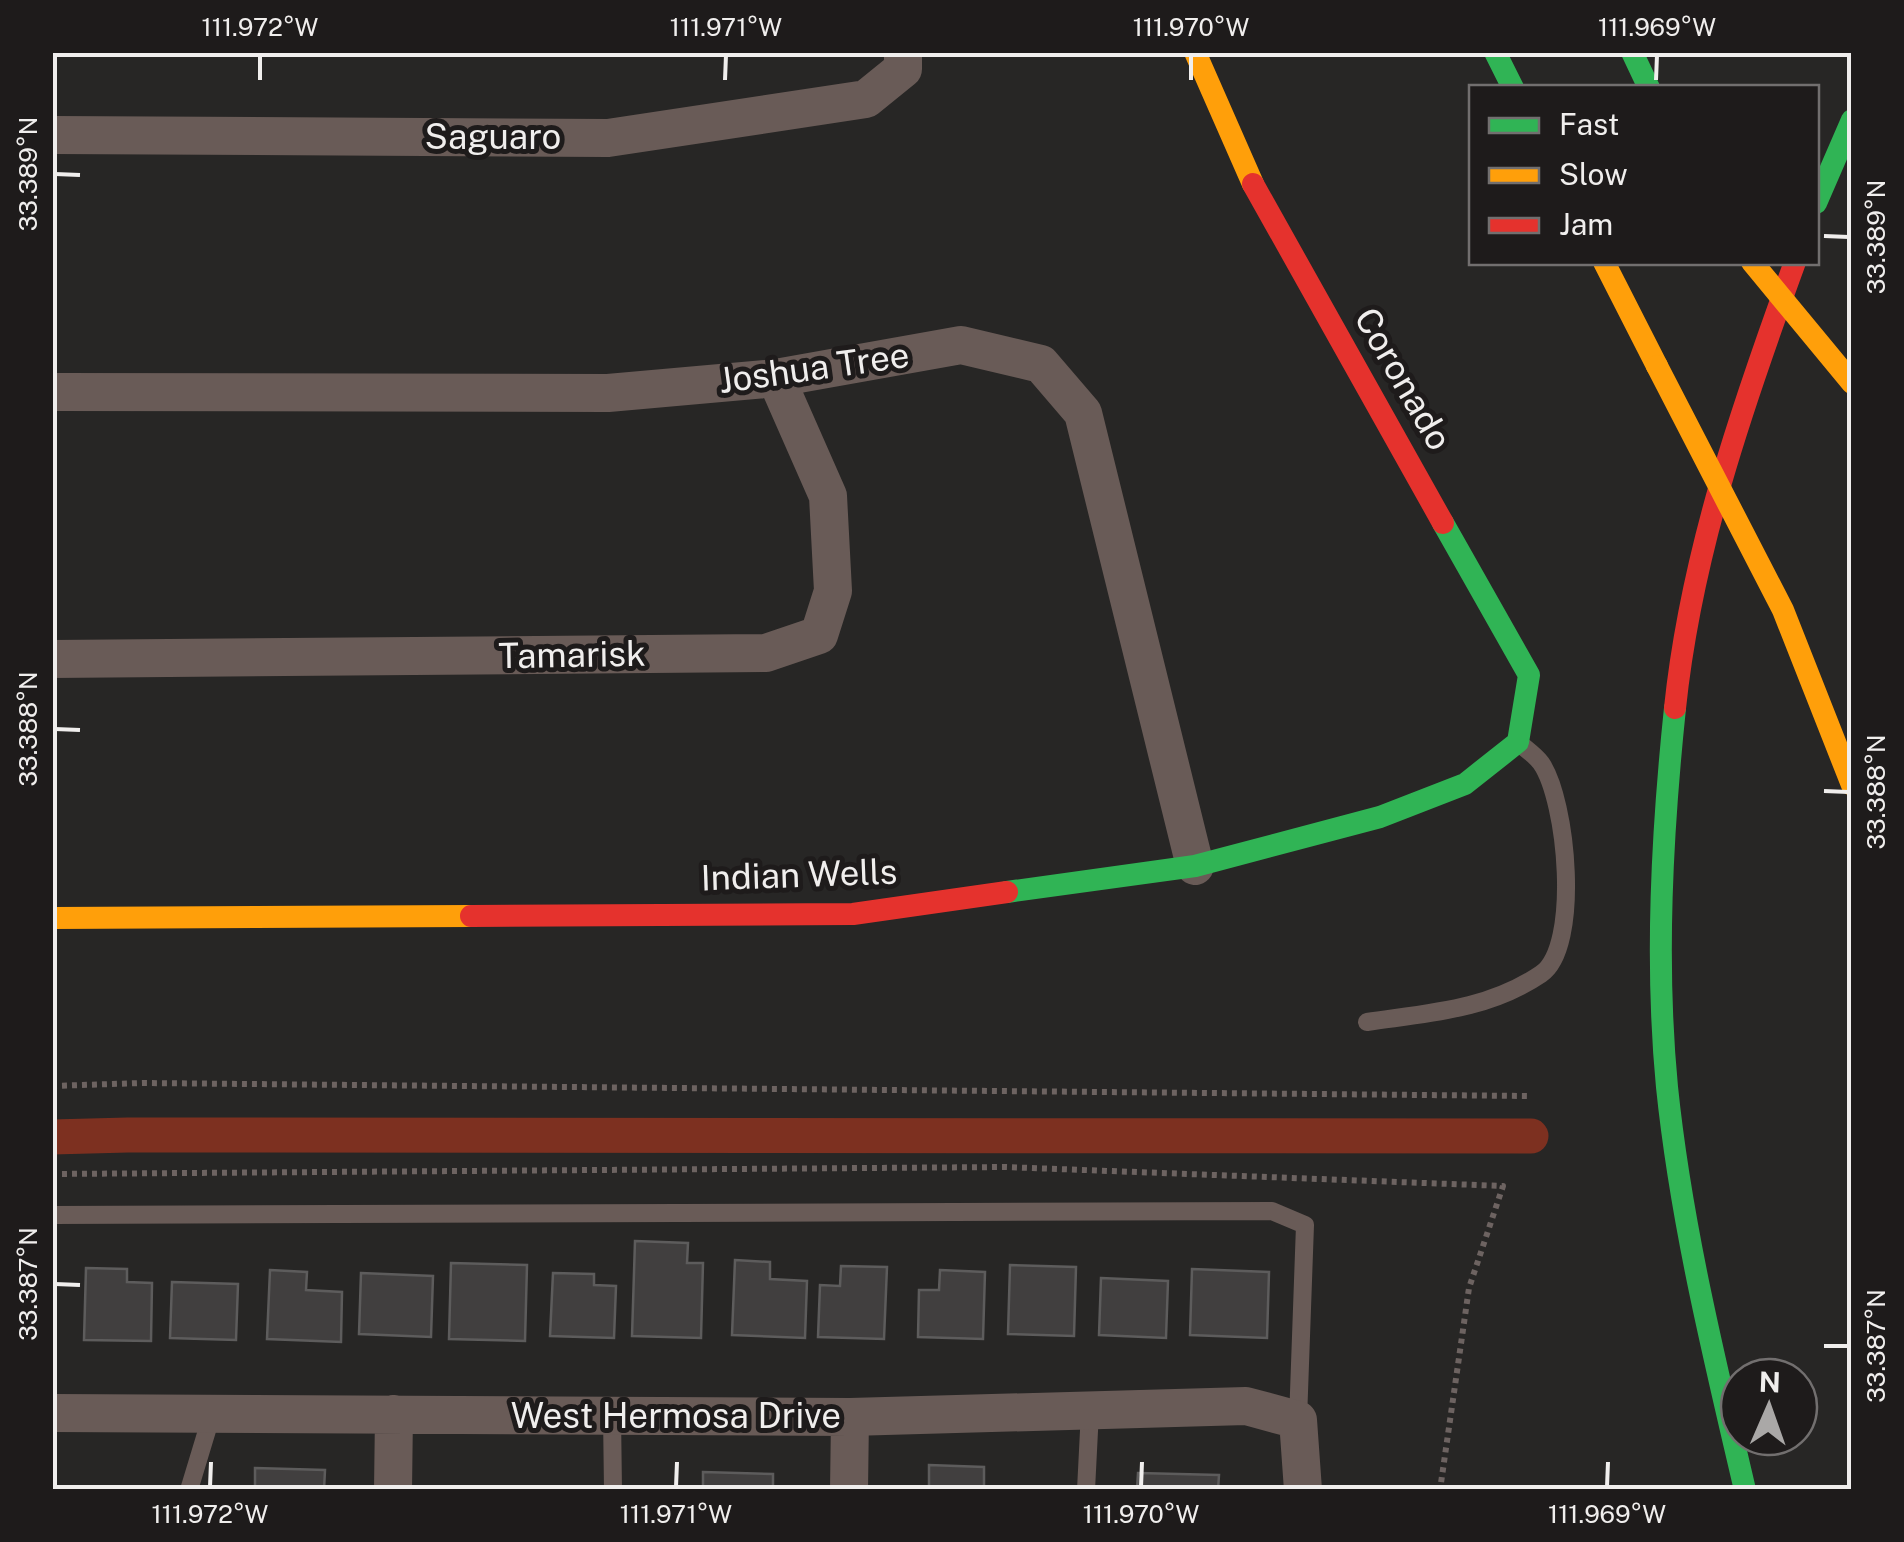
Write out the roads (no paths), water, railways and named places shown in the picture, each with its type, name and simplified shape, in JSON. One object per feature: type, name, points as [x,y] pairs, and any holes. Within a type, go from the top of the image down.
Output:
[{"type":"main road","name":"Coronado","points":[[1195,52],[1246,172],[1529,675],[1518,742]]},
{"type":"main road","points":[[1495,52],[1512,85]]},
{"type":"main road","points":[[1634,58],[1648,85]]},
{"type":"main road","points":[[1819,196],[1852,120]]},
{"type":"main road","points":[[1606,265],[1783,610],[1852,785]]},
{"type":"main road","points":[[1754,265],[1852,382]]},
{"type":"main road","points":[[1744,1490],[1705,1314],[1670,1109],[1662,983],[1664,812],[1680,674],[1699,566],[1746,396],[1794,265]]},
{"type":"main road","name":"Indian Wells","points":[[52,918],[853,914],[1195,866],[1397,811],[1465,784],[1518,742]]},
{"type":"street","name":"Saguaro","points":[[52,136],[608,138],[866,99],[903,69],[903,52]]},
{"type":"street","name":"Joshua Tree","points":[[52,392],[608,392],[776,378],[961,345],[1040,364],[1082,413],[1195,866]]},
{"type":"street","name":"Tamarisk","points":[[52,660],[766,653],[819,634],[833,591],[828,496],[776,378]]},
{"type":"street","name":"West Hermosa Drive","points":[[52,1413],[850,1417],[1246,1406],[1298,1420]]},
{"type":"street","points":[[393,1490],[394,1414]]},
{"type":"street","points":[[849,1490],[850,1417]]},
{"type":"street","points":[[1298,1420],[1303,1490]]},
{"type":"lane","points":[[1367,1022],[1476,1006],[1544,973],[1557,957],[1566,898],[1566,842],[1542,763],[1518,742]]},
{"type":"lane","points":[[52,1215],[1272,1211],[1305,1225],[1298,1420]]},
{"type":"lane","points":[[1086,1490],[1090,1411]]},
{"type":"lane","points":[[189,1490],[212,1414]]},
{"type":"lane","points":[[612,1416],[613,1490]]},
{"type":"waterway","points":[[52,1137],[1531,1136]]}]
